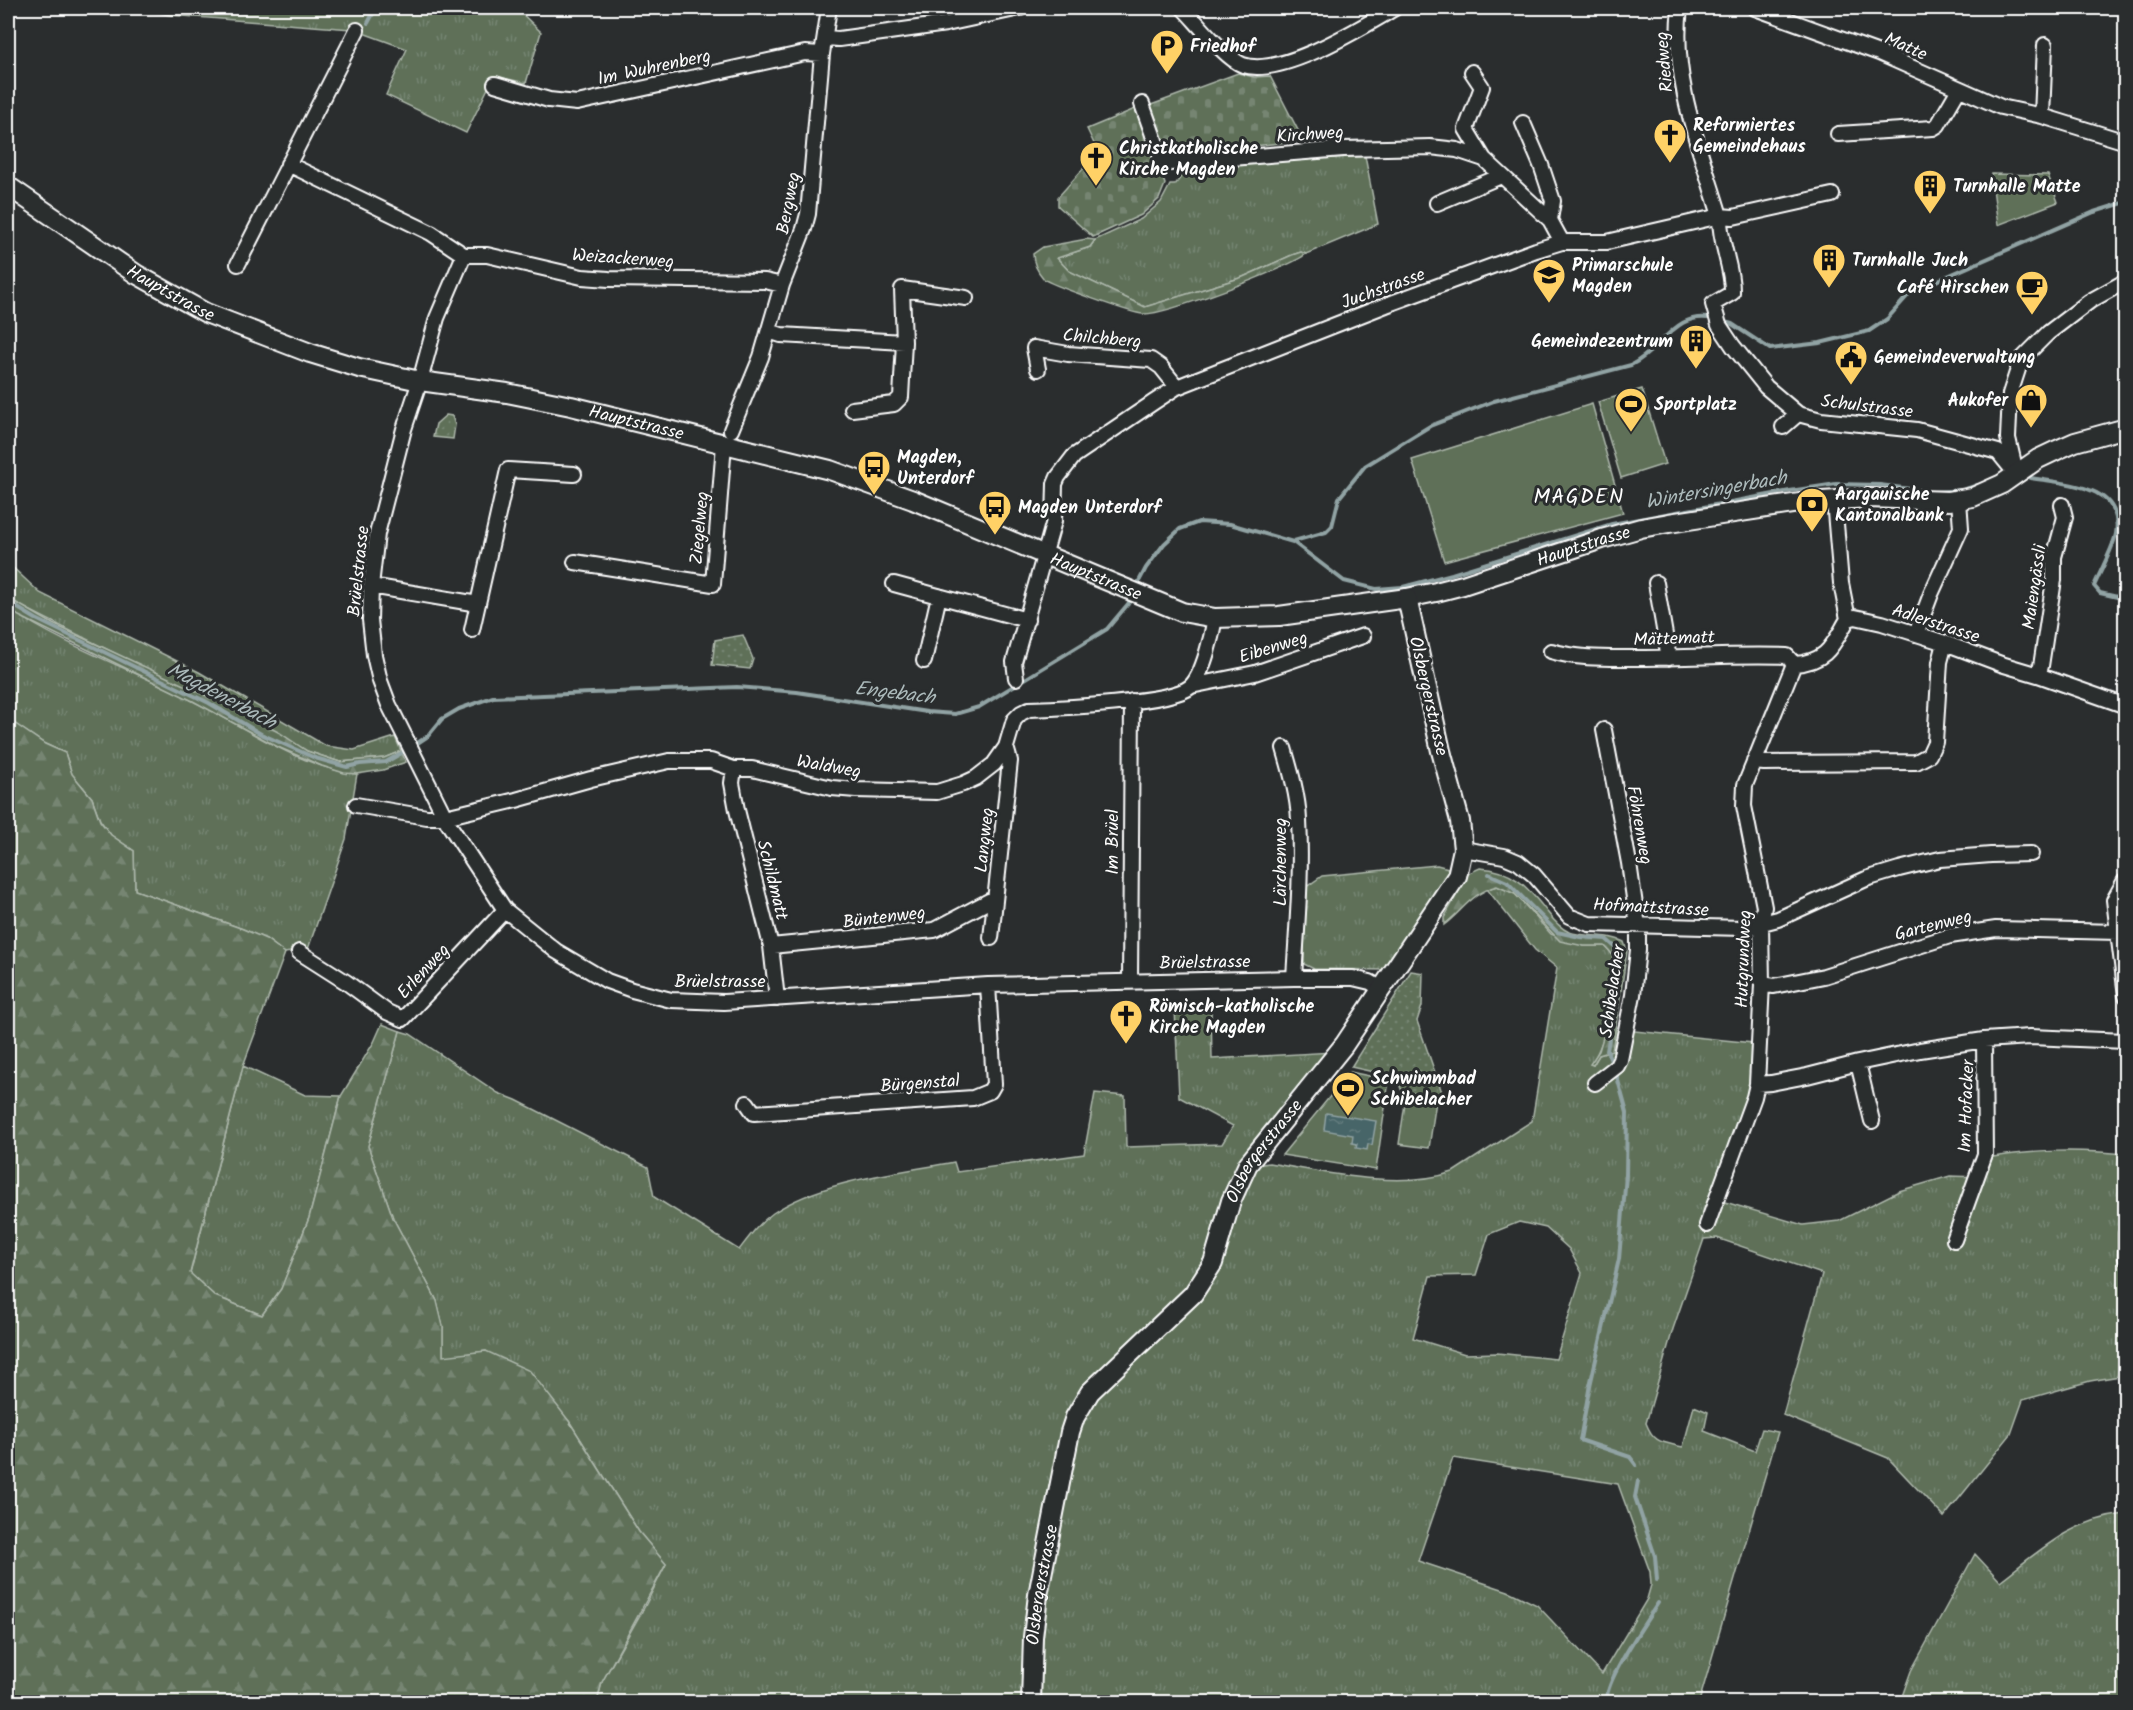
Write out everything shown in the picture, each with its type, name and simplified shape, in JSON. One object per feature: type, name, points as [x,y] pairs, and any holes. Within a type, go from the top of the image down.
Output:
[{"type":"main road","name":"Hauptstrasse","points":[[8,186],[136,274],[206,313],[310,353],[359,368],[420,381],[518,395],[727,437],[860,480],[913,500],[1142,597],[1182,612],[1215,618],[1279,615],[1407,598],[1463,585],[1641,528],[1748,510],[1869,498],[1959,500],[1989,491],[2038,459],[2066,446],[2126,428]]},
{"type":"main road","name":"Olsbergerstrasse","points":[[1031,1702],[1038,1595],[1070,1432],[1076,1417],[1090,1392],[1193,1294],[1200,1284],[1213,1263],[1239,1178],[1344,1045],[1453,882],[1461,864],[1463,849],[1460,821],[1441,751],[1407,598]]},
{"type":"street","name":"Bergweg","points":[[727,437],[769,331],[782,285],[808,214],[822,54],[829,8]]},
{"type":"street","points":[[826,38],[839,39],[935,26],[1020,8]]},
{"type":"street","points":[[1183,8],[1220,47],[1242,65],[1270,67],[1329,46],[1395,8]]},
{"type":"street","name":"Riedweg","points":[[1680,8],[1677,28],[1678,58],[1685,97],[1720,216]]},
{"type":"street","name":"Matte","points":[[1755,8],[1879,53],[2001,107],[2042,116],[2126,142]]},
{"type":"street","points":[[238,264],[357,30]]},
{"type":"street","points":[[2042,116],[2045,45]]},
{"type":"street","name":"Im Wuhrenberg","points":[[495,84],[549,100],[577,103],[805,53],[822,54]]},
{"type":"street","name":"Kirchweg","points":[[1472,72],[1482,87],[1466,129],[1484,159],[1550,220],[1562,242]]},
{"type":"street","points":[[1838,134],[1934,128],[1959,89]]},
{"type":"street","name":"Kirchweg","points":[[1142,104],[1162,160],[1170,163],[1343,149],[1430,147],[1457,150],[1484,159]]},
{"type":"street","name":"Kirchweg","points":[[1523,123],[1553,201],[1550,220]]},
{"type":"street","points":[[288,164],[431,233],[464,255],[437,318],[420,381]]},
{"type":"street","points":[[1437,203],[1501,176]]},
{"type":"street","name":"Juchstrasse","points":[[1016,678],[1014,662],[1053,522],[1055,484],[1063,468],[1074,456],[1177,387],[1386,305],[1562,242],[1607,242],[1720,216],[1733,217],[1832,195]]},
{"type":"street","name":"Schulstrasse","points":[[1720,216],[1719,231],[1732,283],[1732,293],[1713,304],[1719,325],[1732,346],[1766,387],[1798,414],[1821,420],[1917,430],[1998,452],[2016,474]]},
{"type":"street","name":"Weizackerweg","points":[[464,255],[487,255],[582,277],[765,281],[782,285]]},
{"type":"street","points":[[2016,474],[2008,438],[2010,394],[2021,360],[2048,333],[2090,301],[2126,281]]},
{"type":"street","points":[[852,409],[894,404],[901,397],[904,342],[902,289],[966,298]]},
{"type":"street","points":[[769,331],[781,335],[904,342]]},
{"type":"street","name":"Chilchberg","points":[[1038,369],[1034,348],[1068,354],[1151,360],[1161,367],[1177,387]]},
{"type":"street","name":"Brüelstrasse","points":[[420,381],[404,429],[377,534],[370,620],[380,681],[403,734],[446,817],[505,910],[556,951],[607,981],[671,1000],[724,1002],[988,985],[1294,978],[1353,978],[1370,982],[1382,989]]},
{"type":"street","points":[[1783,427],[1798,414]]},
{"type":"street","name":"Ziegelweg","points":[[575,562],[713,584],[727,437]]},
{"type":"street","points":[[472,630],[508,470],[574,474]]},
{"type":"street","points":[[1794,664],[1807,664],[1830,650],[1848,619],[1840,583],[1834,500]]},
{"type":"street","points":[[1916,634],[1931,594],[1962,528],[1959,500]]},
{"type":"street","name":"Maiengässli","points":[[2038,675],[2054,580],[2054,557],[2066,517],[2062,505]]},
{"type":"street","points":[[1656,583],[1669,658]]},
{"type":"street","points":[[894,584],[1027,620]]},
{"type":"street","points":[[371,586],[478,603]]},
{"type":"street","points":[[924,661],[939,596]]},
{"type":"street","name":"Adlerstrasse","points":[[1848,619],[1855,617],[1945,643],[2126,706]]},
{"type":"street","points":[[1191,686],[1208,652],[1215,618]]},
{"type":"street","name":"Eibenweg","points":[[1191,686],[1255,673],[1363,636]]},
{"type":"street","points":[[1754,762],[1916,762],[1929,755],[1935,742],[1940,662],[1945,643]]},
{"type":"street","name":"Mättematt","points":[[1551,651],[1578,657],[1669,658],[1735,654],[1787,656],[1794,664]]},
{"type":"street","name":"Hutgrundweg","points":[[1707,1225],[1757,1084],[1762,984],[1761,923],[1764,908],[1744,806],[1745,785],[1794,664]]},
{"type":"street","name":"Waldweg","points":[[356,805],[427,817],[446,817],[591,779],[669,762],[711,761],[734,769],[752,769],[832,788],[938,792],[976,778],[994,764],[1006,747],[1014,720],[1029,709],[1132,701],[1177,694],[1191,686]]},
{"type":"street","name":"Im Brüel","points":[[1130,982],[1132,701]]},
{"type":"street","name":"Föhrenweg","points":[[1604,730],[1629,863],[1638,926]]},
{"type":"street","name":"Langweg","points":[[991,938],[1010,760],[1006,747]]},
{"type":"street","name":"Lärchenweg","points":[[1284,748],[1295,788],[1299,819],[1300,875],[1294,978]]},
{"type":"street","name":"Schildmatt","points":[[734,769],[732,783],[737,810],[771,946],[777,999]]},
{"type":"street","name":"Hofmattstrasse","points":[[1463,849],[1504,856],[1518,862],[1534,875],[1569,916],[1589,924],[1743,928],[1778,919],[1866,879],[1899,869],[1940,859],[2031,854]]},
{"type":"street","points":[[2126,882],[2114,900],[2118,932],[2123,948],[2126,996]]},
{"type":"street","name":"Büntenweg","points":[[771,946],[934,930],[995,900]]},
{"type":"street","name":"Erlenweg","points":[[299,952],[387,1012],[403,1019],[505,910]]},
{"type":"street","name":"Schibelacher","points":[[1595,1083],[1620,1060],[1633,995],[1638,926]]},
{"type":"street","name":"Gartenweg","points":[[1762,984],[1774,986],[1824,975],[1950,936],[1996,929],[2118,932]]},
{"type":"street","name":"Bürgenstal","points":[[747,1103],[754,1113],[973,1098],[990,1092],[994,1084],[988,985]]},
{"type":"street","name":"Im Hofacker","points":[[1757,1084],[1807,1076],[1920,1050],[1984,1040],[2030,1037],[2126,1041]]},
{"type":"street","name":"Im Hofacker","points":[[1954,1240],[1985,1154],[1984,1040]]},
{"type":"street","points":[[1858,1063],[1872,1121]]},
{"type":"street","points":[[2126,1234],[2126,1258]]},
{"type":"green space","points":[[130,8],[516,8],[541,32],[526,83],[494,76],[466,133],[386,95],[407,49],[352,29],[170,15]]},
{"type":"green space","points":[[1238,73],[1254,77],[1270,76],[1303,140],[1230,149],[1167,151],[1151,105]]},
{"type":"green space","points":[[1135,109],[1165,184],[1159,199],[1141,215],[1093,237],[1058,206],[1058,197],[1098,152],[1087,129]]},
{"type":"green space","points":[[1365,156],[1378,224],[1306,254],[1301,252],[1292,255],[1243,277],[1145,307],[1069,271],[1057,258],[1090,247],[1095,240],[1141,219],[1161,202],[1170,185],[1175,185],[1188,167]]},
{"type":"green space","points":[[1991,174],[2048,175],[2058,202],[1998,225]]},
{"type":"green space","points":[[1087,239],[1095,240],[1090,247],[1057,258],[1069,271],[1145,307],[1243,277],[1301,252],[1306,254],[1295,261],[1227,290],[1176,307],[1143,314],[1060,287],[1044,279],[1039,273],[1033,254],[1043,247]]},
{"type":"green space","name":"Sportplatz","points":[[1642,389],[1665,464],[1621,478],[1598,402]]},
{"type":"green space","points":[[1592,404],[1623,513],[1444,561],[1412,460]]},
{"type":"green space","points":[[446,415],[452,416],[455,425],[453,439],[433,437],[436,424]]},
{"type":"green space","points":[[8,563],[40,593],[199,672],[326,746],[354,750],[395,737],[401,751],[384,758],[340,762],[307,751],[233,708],[136,664],[11,601],[8,598]]},
{"type":"green space","points":[[8,598],[53,624],[233,708],[280,733],[307,751],[340,762],[384,758],[401,751],[406,762],[383,770],[357,774],[344,773],[322,766],[278,747],[193,701],[19,616],[8,608]]},
{"type":"green space","points":[[8,608],[29,622],[75,646],[191,700],[293,755],[336,770],[357,774],[346,839],[308,949],[285,953],[266,939],[243,929],[135,890],[134,851],[111,835],[100,820],[92,798],[72,774],[65,753],[45,744],[8,719]]},
{"type":"green space","points":[[743,635],[753,659],[750,669],[712,665],[715,640]]},
{"type":"green space","points":[[8,719],[45,744],[65,753],[72,774],[92,798],[100,821],[111,835],[134,851],[135,890],[243,929],[266,939],[285,953],[243,1066],[190,1273],[215,1296],[262,1315],[281,1289],[309,1218],[341,1096],[374,1042],[382,1024],[400,1031],[368,1146],[393,1218],[437,1301],[443,1326],[443,1356],[486,1351],[530,1371],[569,1421],[639,1532],[666,1564],[602,1682],[597,1702],[8,1702]]},
{"type":"green space","points":[[1437,865],[1452,869],[1387,970],[1314,969],[1304,964],[1305,888],[1322,876]]},
{"type":"green space","points":[[1480,868],[1503,872],[1520,882],[1555,921],[1569,932],[1611,937],[1624,942],[1627,951],[1612,1051],[1599,1055],[1593,1065],[1590,1064],[1599,1051],[1609,1017],[1614,977],[1613,955],[1605,946],[1584,946],[1560,941],[1515,894],[1497,886],[1474,897],[1444,925],[1444,918],[1469,873]]},
{"type":"green space","points":[[1497,886],[1515,894],[1551,934],[1584,946],[1605,946],[1612,954],[1613,997],[1607,1027],[1591,1064],[1593,1065],[1599,1055],[1612,1051],[1615,1029],[1753,1043],[1750,1088],[1718,1200],[1803,1225],[1839,1221],[1899,1191],[1950,1176],[1980,1177],[1987,1158],[2056,1151],[2125,1154],[2125,1375],[2090,1381],[2023,1400],[2011,1434],[1944,1517],[1888,1458],[1783,1415],[1822,1274],[1717,1238],[1704,1239],[1673,1329],[1646,1423],[1656,1439],[1683,1447],[1694,1406],[1708,1412],[1704,1431],[1755,1451],[1762,1429],[1778,1432],[1699,1702],[1037,1702],[1044,1607],[1069,1466],[1082,1421],[1101,1391],[1210,1285],[1242,1191],[1257,1165],[1269,1163],[1361,1178],[1432,1177],[1453,1172],[1532,1121],[1557,968],[1535,950],[1487,889]],"holes":[[[1519,1222],[1546,1228],[1569,1249],[1582,1273],[1556,1359],[1497,1353],[1465,1354],[1413,1338],[1430,1276],[1476,1275],[1489,1234]],[[1453,1458],[1618,1484],[1650,1572],[1651,1585],[1647,1599],[1602,1674],[1537,1605],[1508,1591],[1418,1561]]]},
{"type":"green space","points":[[1411,971],[1423,973],[1422,1006],[1417,1021],[1444,1098],[1402,1091],[1396,1077],[1351,1067]]},
{"type":"green space","points":[[1175,1008],[1211,1010],[1212,1059],[1333,1052],[1266,1131],[1213,1247],[1190,1286],[1080,1395],[1024,1702],[597,1702],[602,1682],[666,1564],[639,1532],[569,1421],[486,1351],[443,1357],[443,1326],[437,1301],[393,1218],[368,1146],[400,1031],[410,1034],[498,1093],[648,1167],[654,1197],[739,1250],[773,1213],[793,1202],[837,1185],[954,1162],[957,1172],[1084,1154],[1095,1093],[1125,1096],[1126,1147],[1222,1144],[1233,1126],[1179,1097]]},
{"type":"green space","points":[[243,1066],[305,1095],[341,1096],[309,1218],[281,1289],[262,1315],[215,1296],[190,1274]]},
{"type":"green space","name":"Schwimmbad Schibelacher","points":[[1350,1072],[1389,1080],[1376,1170],[1282,1155]]},
{"type":"green space","points":[[1406,1097],[1436,1101],[1429,1148],[1399,1144]]},
{"type":"green space","points":[[2125,1514],[2125,1702],[1900,1702],[1911,1671],[1975,1554],[2000,1581],[2044,1547],[2073,1529],[2106,1517]]},
{"type":"water","points":[[1326,1113],[1376,1121],[1372,1145],[1368,1144],[1367,1150],[1356,1148],[1357,1144],[1352,1143],[1353,1135],[1324,1130]]},
{"type":"waterway","points":[[368,23],[376,8]]},
{"type":"waterway","points":[[1721,321],[1732,324],[1770,349],[1820,343],[1869,331],[1887,319],[1911,292],[2094,212],[2126,202]]},
{"type":"waterway","points":[[1294,541],[1326,532],[1332,526],[1339,498],[1365,466],[1430,426],[1494,401],[1631,365],[1652,350],[1669,333],[1689,320],[1713,319]]},
{"type":"waterway","name":"Wintersingerbach","points":[[2031,478],[2075,485],[2090,490],[2102,496],[2111,505],[2116,518],[2116,534],[2094,586],[2100,593],[2126,599]]},
{"type":"waterway","name":"Wintersingerbach","points":[[1136,587],[1146,568],[1164,544],[1180,529],[1199,522],[1230,524],[1293,542],[1344,581],[1376,589],[1403,587],[1452,574],[1612,524],[1790,491],[1836,484],[1880,485],[1925,491]]},
{"type":"waterway","name":"Wintersingerbach","points":[[1933,492],[1963,490],[1978,485]]},
{"type":"waterway","name":"Engebach","points":[[413,746],[428,736],[442,719],[459,709],[493,697],[737,687],[797,692],[927,712],[955,714],[979,707],[1107,629],[1132,597]]},
{"type":"waterway","name":"Magdenerbach","points":[[8,602],[36,619],[209,703],[261,734],[315,758],[347,767],[386,762],[407,750]]},
{"type":"waterway","points":[[1489,874],[1507,882],[1557,932],[1606,939],[1615,947],[1615,1002],[1607,1051],[1613,1066]]},
{"type":"waterway","points":[[1616,1073],[1627,1113],[1626,1175],[1619,1259],[1580,1440],[1630,1457],[1636,1465]]},
{"type":"waterway","points":[[1638,1481],[1635,1497],[1655,1556],[1657,1580]]},
{"type":"waterway","points":[[1607,1702],[1618,1667],[1658,1603]]},
{"type":"place","name":"Friedhof","points":[[1167,75]]},
{"type":"place","name":"Reformiertes Gemeindehaus","points":[[1670,164]]},
{"type":"place","name":"Christkatholische Kirche Magden","points":[[1096,187]]},
{"type":"place","name":"Turnhalle Matte","points":[[1930,215]]},
{"type":"place","name":"Turnhalle Juch","points":[[1829,289]]},
{"type":"place","name":"Primarschule Magden","points":[[1549,304]]},
{"type":"place","name":"Café Hirschen","points":[[2032,316]]},
{"type":"place","name":"Gemeindezentrum","points":[[1696,370]]},
{"type":"place","name":"Gemeindeverwaltung","points":[[1851,386]]},
{"type":"place","name":"Aukofer","points":[[2031,429]]},
{"type":"place","name":"Sportplatz","points":[[1631,433]]},
{"type":"place","name":"Magden, Unterdorf","points":[[874,496]]},
{"type":"place","name":"Aargauische Kantonalbank","points":[[1812,533]]},
{"type":"place","name":"Magden Unterdorf","points":[[995,536]]},
{"type":"place","name":"Römisch-katholische Kirche Magden","points":[[1126,1045]]},
{"type":"place","name":"Schwimmbad Schibelacher","points":[[1348,1117]]},
{"type":"district","name":"MAGDEN","points":[[1579,496]]}]
